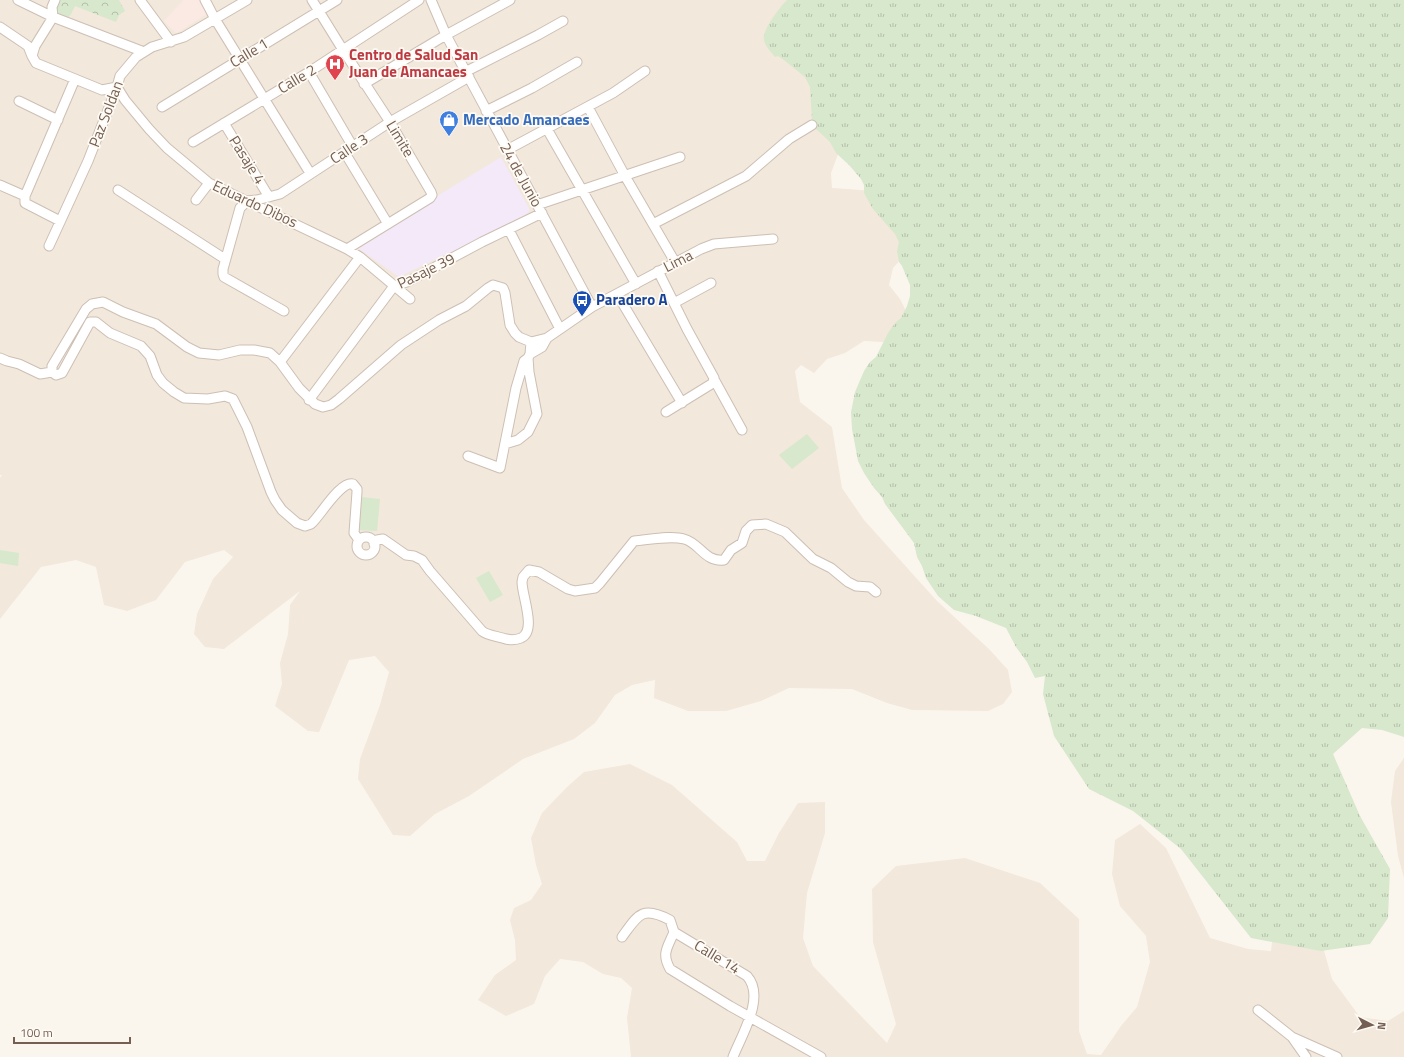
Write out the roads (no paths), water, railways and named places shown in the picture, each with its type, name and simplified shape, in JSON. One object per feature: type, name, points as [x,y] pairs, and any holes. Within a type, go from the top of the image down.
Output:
[{"type":"street","points":[[18,0],[53,17],[144,52]]},
{"type":"street","points":[[32,56],[35,46],[53,17],[52,7],[55,0]]},
{"type":"street","points":[[140,0],[170,42]]},
{"type":"street","points":[[205,0],[215,19],[310,173]]},
{"type":"street","name":"Paz Soldan","points":[[50,246],[88,161],[118,87],[120,76],[136,57],[152,47],[184,37],[247,0]]},
{"type":"street","name":"Limite","points":[[312,0],[364,84],[390,122],[432,195],[430,198],[347,249]]},
{"type":"street","name":"Calle 1","points":[[162,107],[337,0]]},
{"type":"street","name":"Calle 2","points":[[193,142],[308,72],[419,0]]},
{"type":"street","name":"24 de Junio","points":[[431,0],[446,35],[592,307]]},
{"type":"street","points":[[364,84],[446,35],[510,0]]},
{"type":"street","name":"Calle 3","points":[[247,201],[280,194],[310,173],[344,153],[390,122],[467,74],[563,21]]},
{"type":"street","points":[[0,27],[28,46],[36,63],[102,90],[118,87]]},
{"type":"street","points":[[486,111],[532,88],[577,62]]},
{"type":"street","points":[[507,150],[613,93],[645,71]]},
{"type":"street","points":[[308,72],[353,147]]},
{"type":"street","points":[[60,222],[25,203],[25,196],[75,79]]},
{"type":"street","name":"Eduardo Dibos","points":[[118,87],[125,100],[167,148],[209,183],[347,249],[360,257],[410,299]]},
{"type":"street","points":[[19,101],[58,120]]},
{"type":"street","points":[[588,107],[625,176],[675,262]]},
{"type":"street","name":"Pasaje 4","points":[[224,123],[269,197]]},
{"type":"street","points":[[653,224],[746,176],[788,139],[812,125]]},
{"type":"street","points":[[547,129],[636,284]]},
{"type":"street","points":[[344,153],[388,224]]},
{"type":"street","name":"Pasaje 39","points":[[309,400],[394,286],[407,282],[508,230],[540,209],[581,190],[680,157]]},
{"type":"street","points":[[196,200],[209,183]]},
{"type":"street","points":[[0,185],[25,196]]},
{"type":"street","points":[[118,190],[225,259]]},
{"type":"street","points":[[247,201],[240,208],[225,259],[223,274],[224,277],[284,312]]},
{"type":"street","points":[[508,230],[560,329]]},
{"type":"street","name":"Lima","points":[[547,338],[592,307],[701,249],[714,244],[773,239]]},
{"type":"street","points":[[280,362],[360,257]]},
{"type":"street","points":[[658,271],[742,430]]},
{"type":"street","points":[[674,303],[711,283]]},
{"type":"street","points":[[52,372],[52,366],[86,309],[97,302],[103,302],[123,312],[156,324],[186,347],[199,353],[219,355],[240,350],[254,350],[270,353],[280,362],[309,400],[323,407],[331,405],[401,345],[438,320],[466,306],[493,285],[503,288],[506,293],[510,325],[519,337],[531,342],[547,338]]},
{"type":"street","points":[[617,294],[682,403]]},
{"type":"street","points":[[0,358],[7,362],[19,364],[40,374],[52,372],[56,375],[62,373],[90,322],[93,321],[110,333],[141,346],[150,356],[157,376],[174,392],[184,398],[208,399],[225,396],[233,399],[247,427],[271,492],[282,510],[298,524],[305,526],[311,524],[337,492],[347,484],[353,484],[357,492],[354,533],[359,540]]},
{"type":"street","points":[[468,456],[500,468],[516,388],[524,362],[529,356],[542,347],[547,338]]},
{"type":"street","points":[[505,444],[518,440],[528,432],[537,414],[529,372],[531,342]]},
{"type":"street","points":[[666,412],[715,381]]},
{"type":"street","points":[[359,540],[357,544],[358,550],[365,555],[373,552],[374,544],[377,540],[383,539],[406,555],[414,556],[422,560],[482,631],[508,640],[519,639],[524,636],[528,630],[529,622],[522,582],[529,570],[539,572],[568,589],[575,591],[595,588],[634,541],[673,537],[684,539],[690,541],[706,556],[716,561],[724,560],[731,550],[742,543],[746,531],[752,525],[762,523],[776,527],[785,532],[813,559],[831,568],[848,582],[856,586],[870,587],[876,592]]},
{"type":"street","points":[[359,540],[368,538],[373,541],[374,544]]},
{"type":"street","name":"Calle 14","points":[[622,937],[636,917],[650,912],[658,914],[670,920],[674,932],[747,976],[751,980],[753,985],[754,1005],[733,1057]]},
{"type":"street","points":[[674,932],[665,952],[665,960],[670,969],[750,1018],[821,1057]]},
{"type":"street","points":[[1258,1010],[1292,1037],[1337,1057]]},
{"type":"street","points":[[1292,1037],[1306,1057]]},
{"type":"place","name":"Centro de Salud San Juan de Amancaes","points":[[335,81]]},
{"type":"place","name":"Mercado Amancaes","points":[[449,137]]},
{"type":"place","name":"Paradero A","points":[[582,317]]}]
